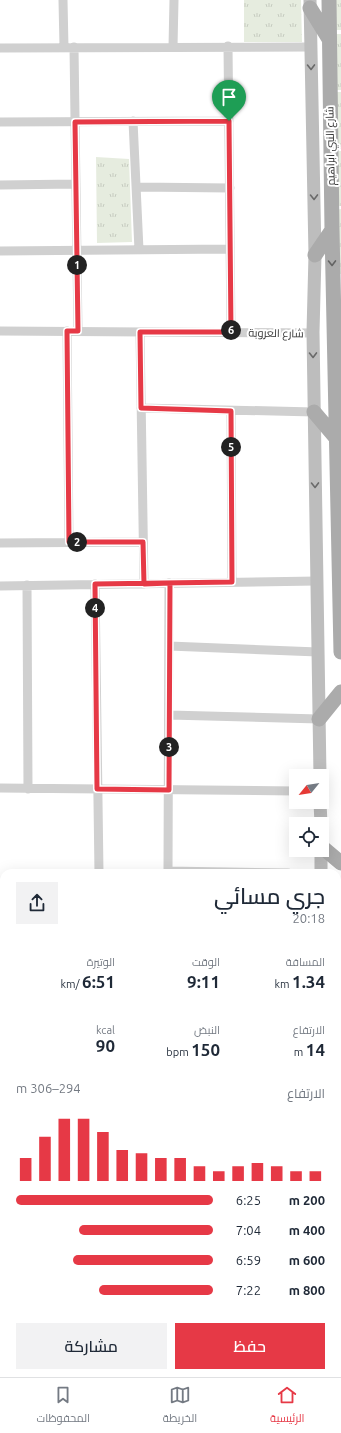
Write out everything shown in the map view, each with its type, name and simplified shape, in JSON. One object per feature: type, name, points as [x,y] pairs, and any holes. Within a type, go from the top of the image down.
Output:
[{"type":"main road","name":"شارع النبي ابراهيم","points":[[329,0],[332,230],[338,362],[336,438],[341,652]]},
{"type":"main road","points":[[310,4],[329,39]]},
{"type":"main road","points":[[315,255],[332,230]]},
{"type":"main road","points":[[314,412],[336,438]]},
{"type":"main road","points":[[319,719],[341,692]]},
{"type":"main road","points":[[329,853],[341,863]]},
{"type":"street","points":[[63,0],[64,48]]},
{"type":"street","points":[[174,0],[174,47]]},
{"type":"street","points":[[310,4],[315,255],[313,333],[320,769]]},
{"type":"street","points":[[0,48],[228,46],[310,47]]},
{"type":"street","points":[[228,46],[231,332]]},
{"type":"street","points":[[74,47],[78,331]]},
{"type":"street","points":[[134,121],[138,187],[139,250]]},
{"type":"street","points":[[0,122],[229,121]]},
{"type":"street","points":[[0,185],[76,184]]},
{"type":"street","points":[[138,187],[230,188]]},
{"type":"street","points":[[0,251],[230,249]]},
{"type":"street","name":"شارع العروبة","points":[[0,330],[313,333]]},
{"type":"street","points":[[67,331],[69,542]]},
{"type":"street","points":[[140,332],[144,584]]},
{"type":"street","points":[[141,408],[314,412]]},
{"type":"street","points":[[231,411],[232,582]]},
{"type":"street","points":[[0,543],[143,542]]},
{"type":"street","points":[[0,586],[317,581]]},
{"type":"street","points":[[168,869],[170,583]]},
{"type":"street","points":[[95,584],[99,869]]},
{"type":"street","points":[[27,585],[28,788]]},
{"type":"street","points":[[169,646],[318,652]]},
{"type":"street","points":[[169,715],[319,719]]},
{"type":"street","points":[[0,788],[289,791]]},
{"type":"street","points":[[321,857],[321,869]]},
{"type":"green space","points":[[244,0],[301,0],[302,42],[244,42]]},
{"type":"green space","points":[[335,0],[341,0],[341,30],[336,30]]},
{"type":"green space","points":[[335,34],[341,34],[341,90],[336,90]]},
{"type":"green space","points":[[336,92],[341,92],[341,149],[337,148]]},
{"type":"green space","points":[[337,151],[341,151],[341,206],[338,206]]},
{"type":"green space","points":[[96,157],[129,159],[132,242],[97,243]]},
{"type":"green space","points":[[341,209],[341,274],[335,274],[335,210]]},
{"type":"route","points":[[229,121],[75,122],[78,331],[67,331],[69,542],[143,542],[144,584],[170,583],[169,790],[97,789],[95,584],[170,583],[232,582],[231,411],[141,408],[140,332],[231,332],[229,121]]}]
